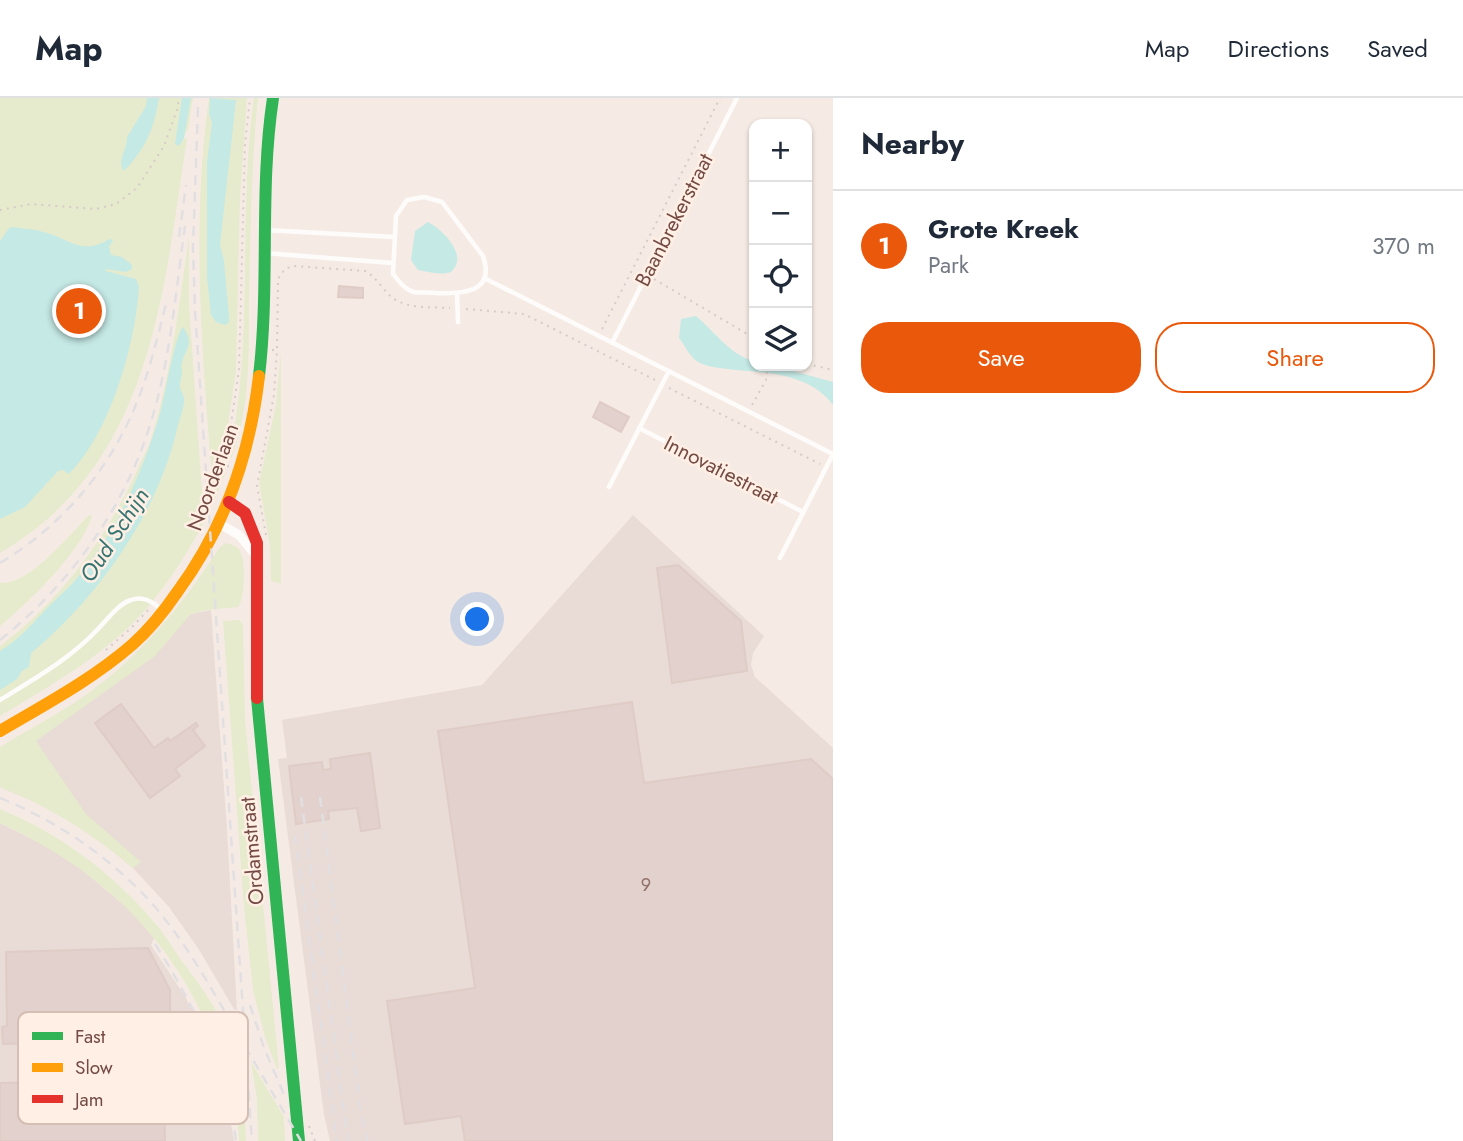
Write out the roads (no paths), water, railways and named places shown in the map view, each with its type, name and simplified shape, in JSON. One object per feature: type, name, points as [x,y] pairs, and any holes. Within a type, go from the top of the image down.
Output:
[{"type":"main road","name":"Noorderlaan","points":[[0,731],[80,683],[134,643],[158,607],[191,575],[220,524],[250,437],[258,395],[262,349],[265,172],[273,98]]},
{"type":"main road","name":"Ordamstraat","points":[[229,502],[245,513],[257,542],[257,697],[299,1141]]},
{"type":"street","points":[[220,524],[239,534],[257,557]]},
{"type":"lane","name":"Baanbrekerstraat","points":[[612,343],[737,98]]},
{"type":"lane","points":[[424,197],[442,202],[483,256],[486,266],[484,278],[478,288],[457,294],[412,291],[402,286],[393,274],[394,237],[396,216],[407,200],[424,197]]},
{"type":"lane","points":[[264,230],[394,237]]},
{"type":"lane","points":[[264,253],[392,263]]},
{"type":"lane","points":[[484,278],[833,454]]},
{"type":"lane","points":[[457,294],[458,322]]},
{"type":"lane","name":"Innovatiestraat","points":[[609,487],[669,371]]},
{"type":"lane","name":"Innovatiestraat","points":[[639,428],[803,512]]},
{"type":"lane","name":"Innovatiestraat","points":[[780,558],[833,454]]},
{"type":"lane","points":[[0,700],[49,670],[88,640],[121,605],[130,600],[141,599],[158,607]]},
{"type":"water","points":[[147,98],[159,98],[155,119],[148,138],[124,171],[121,163],[127,137],[146,106]]},
{"type":"water","points":[[182,98],[191,98],[184,138],[179,146],[175,144]]},
{"type":"water","points":[[210,98],[236,100],[220,245],[229,316],[229,322],[225,325],[216,322],[211,315],[207,277],[207,162],[212,123],[209,114]]},
{"type":"water","points":[[428,222],[439,229],[454,247],[457,261],[450,272],[440,274],[418,270],[411,260],[415,231]]},
{"type":"water","points":[[12,227],[43,232],[84,246],[113,240],[109,247],[111,255],[122,257],[132,265],[132,269],[126,272],[105,269],[106,271],[136,279],[139,287],[126,360],[109,411],[97,435],[69,474],[63,470],[58,471],[25,507],[0,519],[0,241]]},
{"type":"water","points":[[696,316],[737,354],[749,359],[749,371],[698,362],[679,338],[681,319]]},
{"type":"water","name":"Oud Schijn","points":[[183,327],[189,339],[181,367],[180,388],[184,405],[168,461],[140,523],[101,581],[79,607],[31,653],[29,667],[0,690],[0,651],[20,636],[71,585],[101,546],[126,503],[154,433]]},
{"type":"water","points":[[752,371],[793,371],[833,382],[833,405],[811,386],[770,373]]},
{"type":"railway","points":[[198,107],[193,247],[195,311],[243,1012]]},
{"type":"railway","points":[[179,237],[186,185]]},
{"type":"railway","points":[[0,640],[26,618],[73,567],[113,510],[129,479],[142,448],[159,392],[185,226]]},
{"type":"railway","points":[[0,563],[43,533],[62,515],[80,496],[111,454],[140,395],[166,304]]},
{"type":"railway","points":[[301,797],[348,1141]]},
{"type":"railway","points":[[320,797],[360,1106],[367,1141]]},
{"type":"railway","points":[[0,798],[43,818],[84,843],[139,890],[176,933],[225,1012]]},
{"type":"railway","points":[[295,835],[337,1141]]},
{"type":"railway","points":[[155,944],[194,1012]]},
{"type":"railway","points":[[250,1005],[264,1048],[285,1097]]},
{"type":"railway","points":[[248,1051],[301,1141]]},
{"type":"railway","points":[[248,1083],[252,1141]]},
{"type":"railway","points":[[233,1124],[236,1141]]},
{"type":"place","name":"Grote Kreek","points":[[79,311]]}]
